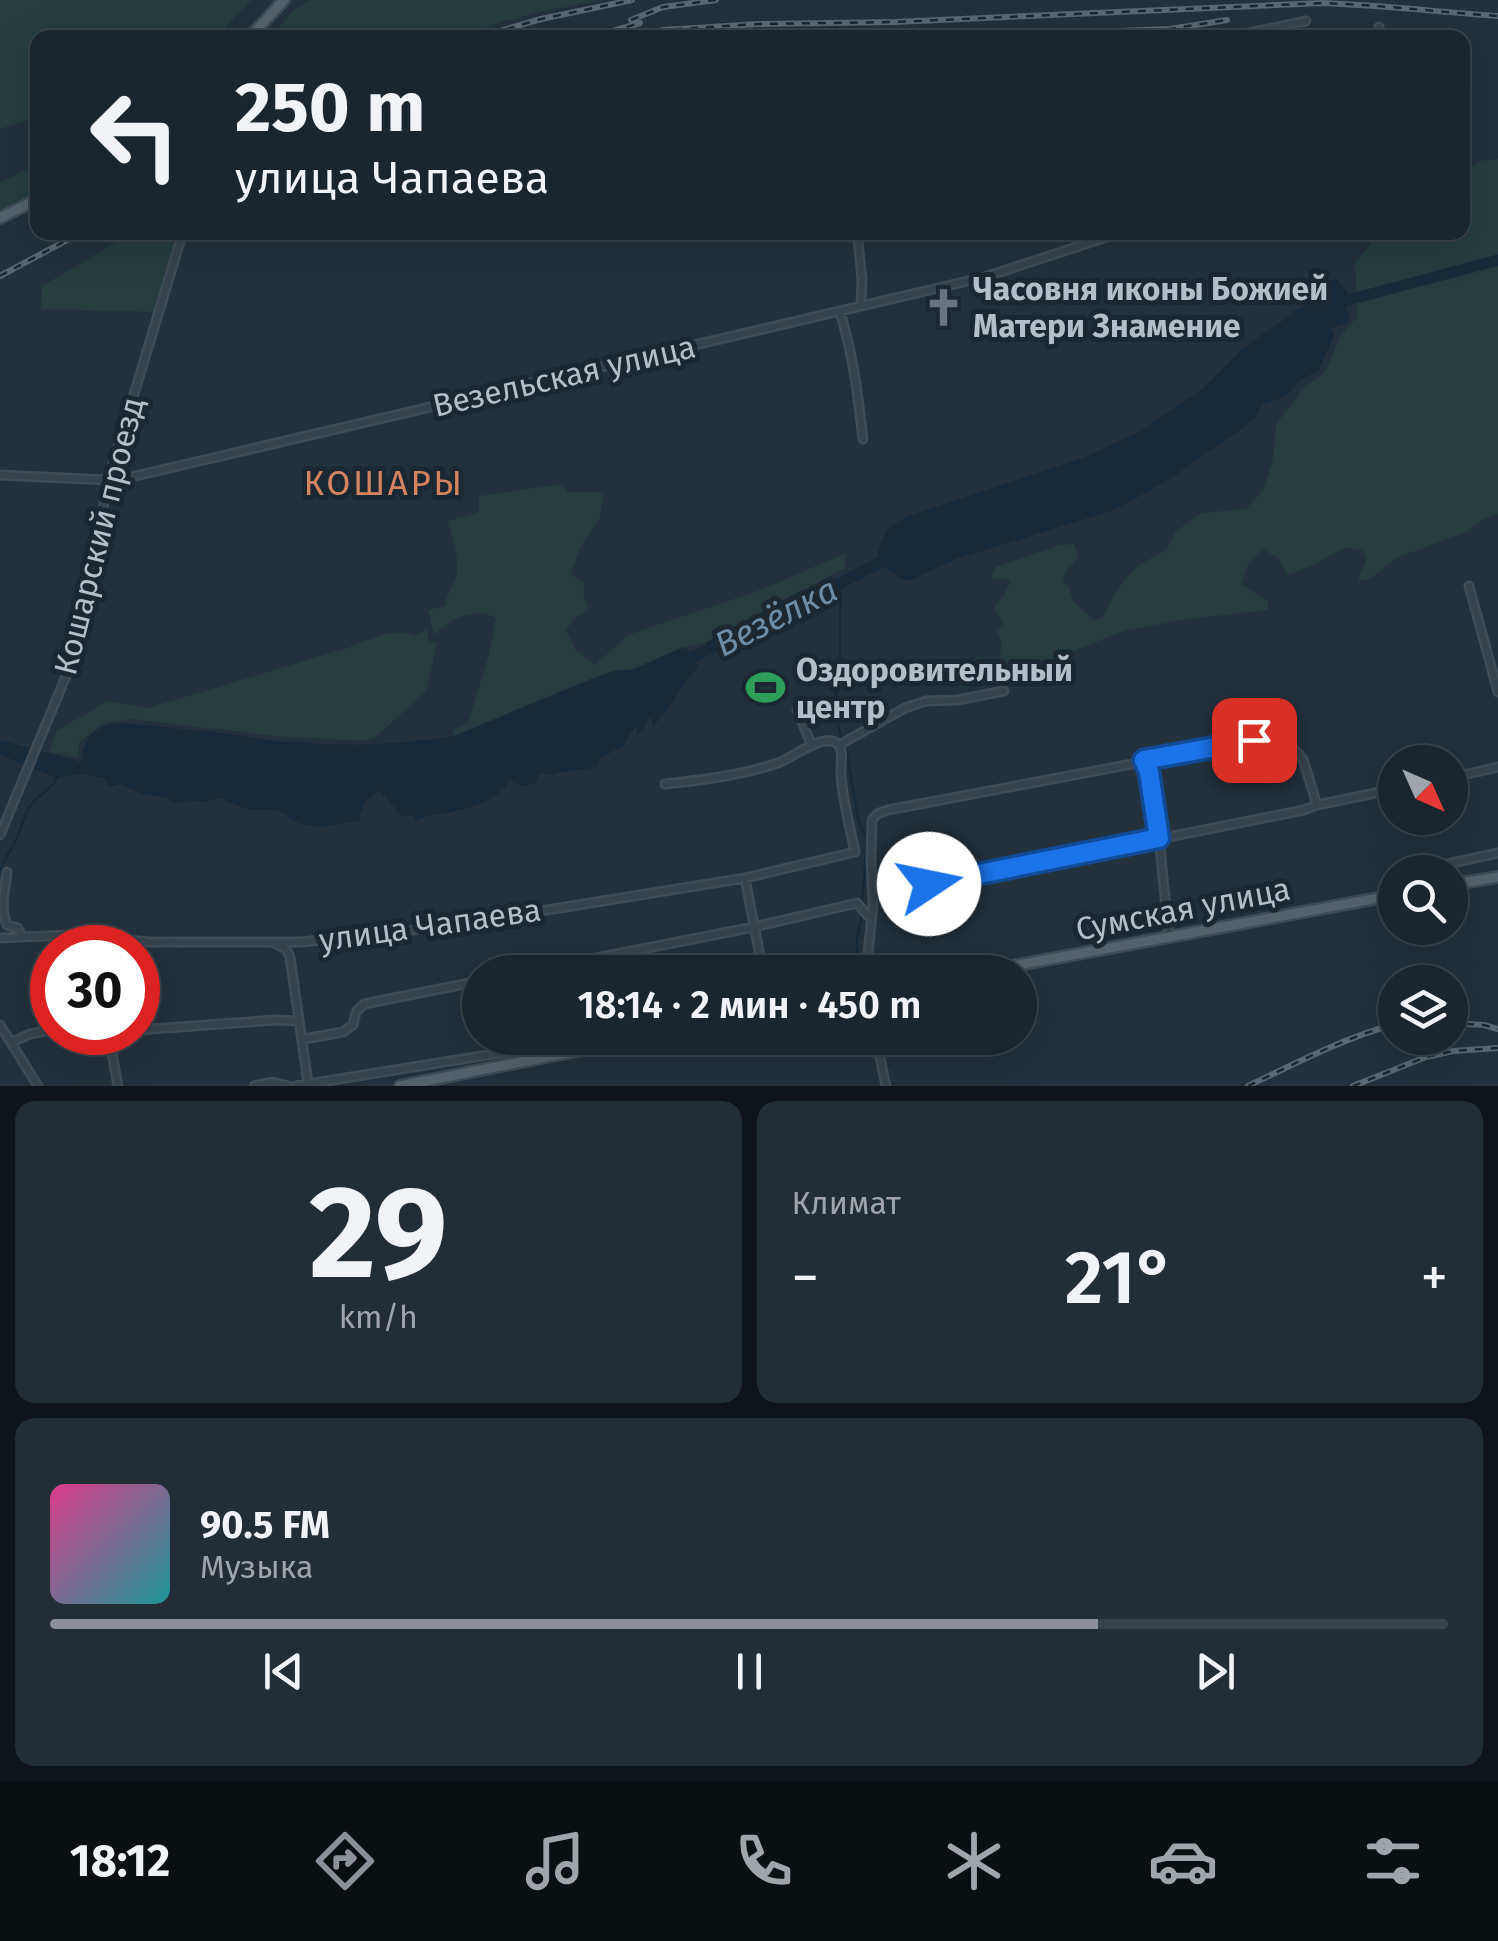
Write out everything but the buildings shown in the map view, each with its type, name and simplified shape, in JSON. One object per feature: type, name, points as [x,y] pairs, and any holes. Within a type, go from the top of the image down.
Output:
[{"type":"main road","points":[[256,30],[284,0]]},
{"type":"main road","points":[[0,218],[30,203]]},
{"type":"main road","points":[[1468,882],[1498,877]]},
{"type":"main road","name":"Сумская улица","points":[[1037,961],[1378,898]]},
{"type":"main road","points":[[400,1086],[554,1055]]},
{"type":"street","points":[[1261,30],[1306,20]]},
{"type":"street","points":[[1379,26],[1379,30]]},
{"type":"street","name":"Кошарский проезд","points":[[0,835],[79,645],[108,480],[182,240]]},
{"type":"street","points":[[858,240],[861,305]]},
{"type":"street","name":"Везельская улица","points":[[0,475],[127,478],[986,277],[1098,240]]},
{"type":"street","points":[[840,312],[863,439]]},
{"type":"street","points":[[1469,586],[1498,692]]},
{"type":"street","points":[[839,745],[905,708],[926,701],[958,700],[1004,691]]},
{"type":"street","points":[[797,710],[812,746]]},
{"type":"street","points":[[665,784],[734,774],[778,762],[821,740],[829,739],[839,745]]},
{"type":"street","points":[[868,955],[872,820],[888,810],[1254,740],[1274,742],[1300,753],[1317,805]]},
{"type":"street","points":[[839,745],[844,804],[855,852],[870,860]]},
{"type":"street","points":[[1144,760],[1159,838],[1169,937]]},
{"type":"street","points":[[1468,774],[1498,767]]},
{"type":"street","points":[[872,896],[1378,793]]},
{"type":"street","name":"улица Чапаева","points":[[160,943],[276,944],[469,922],[745,878],[855,852]]},
{"type":"street","points":[[1468,859],[1498,853]]},
{"type":"street","points":[[7,872],[1,904],[3,920],[18,928],[22,937]]},
{"type":"street","points":[[745,878],[760,955]]},
{"type":"street","points":[[612,955],[857,902],[872,916]]},
{"type":"street","name":"улица Чапаева","points":[[0,938],[30,937]]},
{"type":"street","points":[[290,957],[302,942]]},
{"type":"street","points":[[276,944],[290,957],[308,1083]]},
{"type":"street","points":[[304,1039],[342,1032],[353,1025],[356,1012],[364,1004],[462,985]]},
{"type":"street","points":[[160,1028],[298,1021]]},
{"type":"street","points":[[0,1025],[38,1086]]},
{"type":"street","points":[[12,1042],[30,1034]]},
{"type":"street","points":[[112,1055],[118,1086]]},
{"type":"street","points":[[296,1086],[484,1055]]},
{"type":"street","points":[[880,1055],[886,1086]]},
{"type":"street","points":[[426,1064],[428,1080]]},
{"type":"street","points":[[254,1086],[272,1082],[288,1086]]},
{"type":"green space","points":[[0,0],[251,0],[223,30],[30,30],[30,119],[0,129]]},
{"type":"green space","points":[[311,0],[603,0],[474,30],[277,30],[292,11]]},
{"type":"green space","points":[[1498,159],[1498,514],[1466,532],[1396,558],[1370,579],[1357,581],[1366,561],[1363,551],[1346,547],[1287,575],[1279,559],[1263,549],[1249,562],[1241,584],[1268,601],[1268,610],[1126,630],[1008,677],[960,688],[961,672],[979,656],[991,665],[999,661],[1002,644],[997,631],[1005,625],[994,609],[1010,580],[991,578],[996,567],[1060,545],[1074,544],[1079,557],[1062,582],[1069,587],[1073,601],[1095,621],[1103,617],[1115,593],[1138,566],[1167,549],[1175,532],[1201,513],[1246,509],[1264,489],[1273,459],[1276,424],[1305,387],[1325,372],[1341,335],[1357,317],[1355,263],[1373,240],[1470,240],[1470,169],[1480,161]]},
{"type":"green space","points":[[30,168],[30,195],[0,211],[0,183]]},
{"type":"green space","points":[[179,240],[155,312],[41,309],[42,286],[115,243]]},
{"type":"green space","points":[[563,484],[567,492],[604,492],[600,517],[579,550],[571,574],[585,584],[583,593],[589,609],[566,630],[576,650],[595,665],[628,635],[766,588],[846,553],[845,568],[705,643],[684,647],[631,670],[590,679],[454,736],[454,729],[468,723],[496,618],[463,616],[434,635],[428,610],[445,606],[457,573],[448,521],[479,512],[479,496]]},
{"type":"green space","points":[[427,629],[429,643],[437,643],[427,690],[376,737],[362,741],[274,736],[131,719],[102,724],[79,743],[78,758],[49,752],[56,731],[108,701],[148,708],[383,635],[416,636]]},
{"type":"water","points":[[1336,278],[1349,294],[1349,317],[1348,322],[1331,328],[1334,336],[1318,371],[1300,380],[1286,396],[1262,405],[1255,418],[1165,482],[1114,510],[956,559],[913,579],[903,580],[884,567],[878,554],[891,526],[909,516],[1088,456],[1141,431],[1201,390],[1241,350]]},
{"type":"water","points":[[804,589],[802,614],[793,627],[725,656],[705,643]]},
{"type":"water","points":[[684,647],[695,657],[698,667],[652,727],[653,720],[649,718],[637,734],[634,728],[623,746],[600,758],[598,767],[539,774],[534,784],[521,786],[510,781],[482,803],[416,821],[414,815],[402,816],[380,791],[366,803],[360,821],[321,827],[298,823],[278,810],[249,810],[219,798],[174,803],[121,784],[109,787],[103,778],[82,774],[57,778],[0,755],[0,740],[81,762],[90,736],[116,724],[314,744],[385,744],[454,736],[590,680],[614,671],[631,670]]},
{"type":"waterway","name":"Везёлка","points":[[1334,305],[1498,260]]},
{"type":"waterway","name":"Везёлка","points":[[794,607],[893,556]]},
{"type":"waterway","points":[[840,584],[840,657],[834,713],[847,754],[858,820],[867,839],[862,907]]},
{"type":"waterway","name":"Везёлка","points":[[682,662],[724,642]]},
{"type":"waterway","points":[[0,871],[30,806],[57,778]]},
{"type":"waterway","points":[[857,955],[862,915]]},
{"type":"railway","points":[[503,30],[632,0]]},
{"type":"railway","points":[[631,20],[663,7],[716,0]]},
{"type":"railway","points":[[664,30],[1322,3],[1498,16]]},
{"type":"railway","points":[[1143,30],[1227,20]]},
{"type":"railway","points":[[616,30],[640,23]]},
{"type":"railway","points":[[0,276],[67,240]]},
{"type":"railway","points":[[1468,1024],[1498,1029]]},
{"type":"railway","points":[[1248,1086],[1378,1029]]},
{"type":"railway","points":[[1353,1086],[1426,1057],[1498,1048]]},
{"type":"place","name":"Часовня иконы Божией Матери Знамение","points":[[943,307]]},
{"type":"place","name":"Оздоровительный центр","points":[[766,688]]},
{"type":"district","name":"КОШАРЫ","points":[[384,483]]},
{"type":"route","points":[[929,884],[1159,838],[1144,760],[1254,740]]}]
